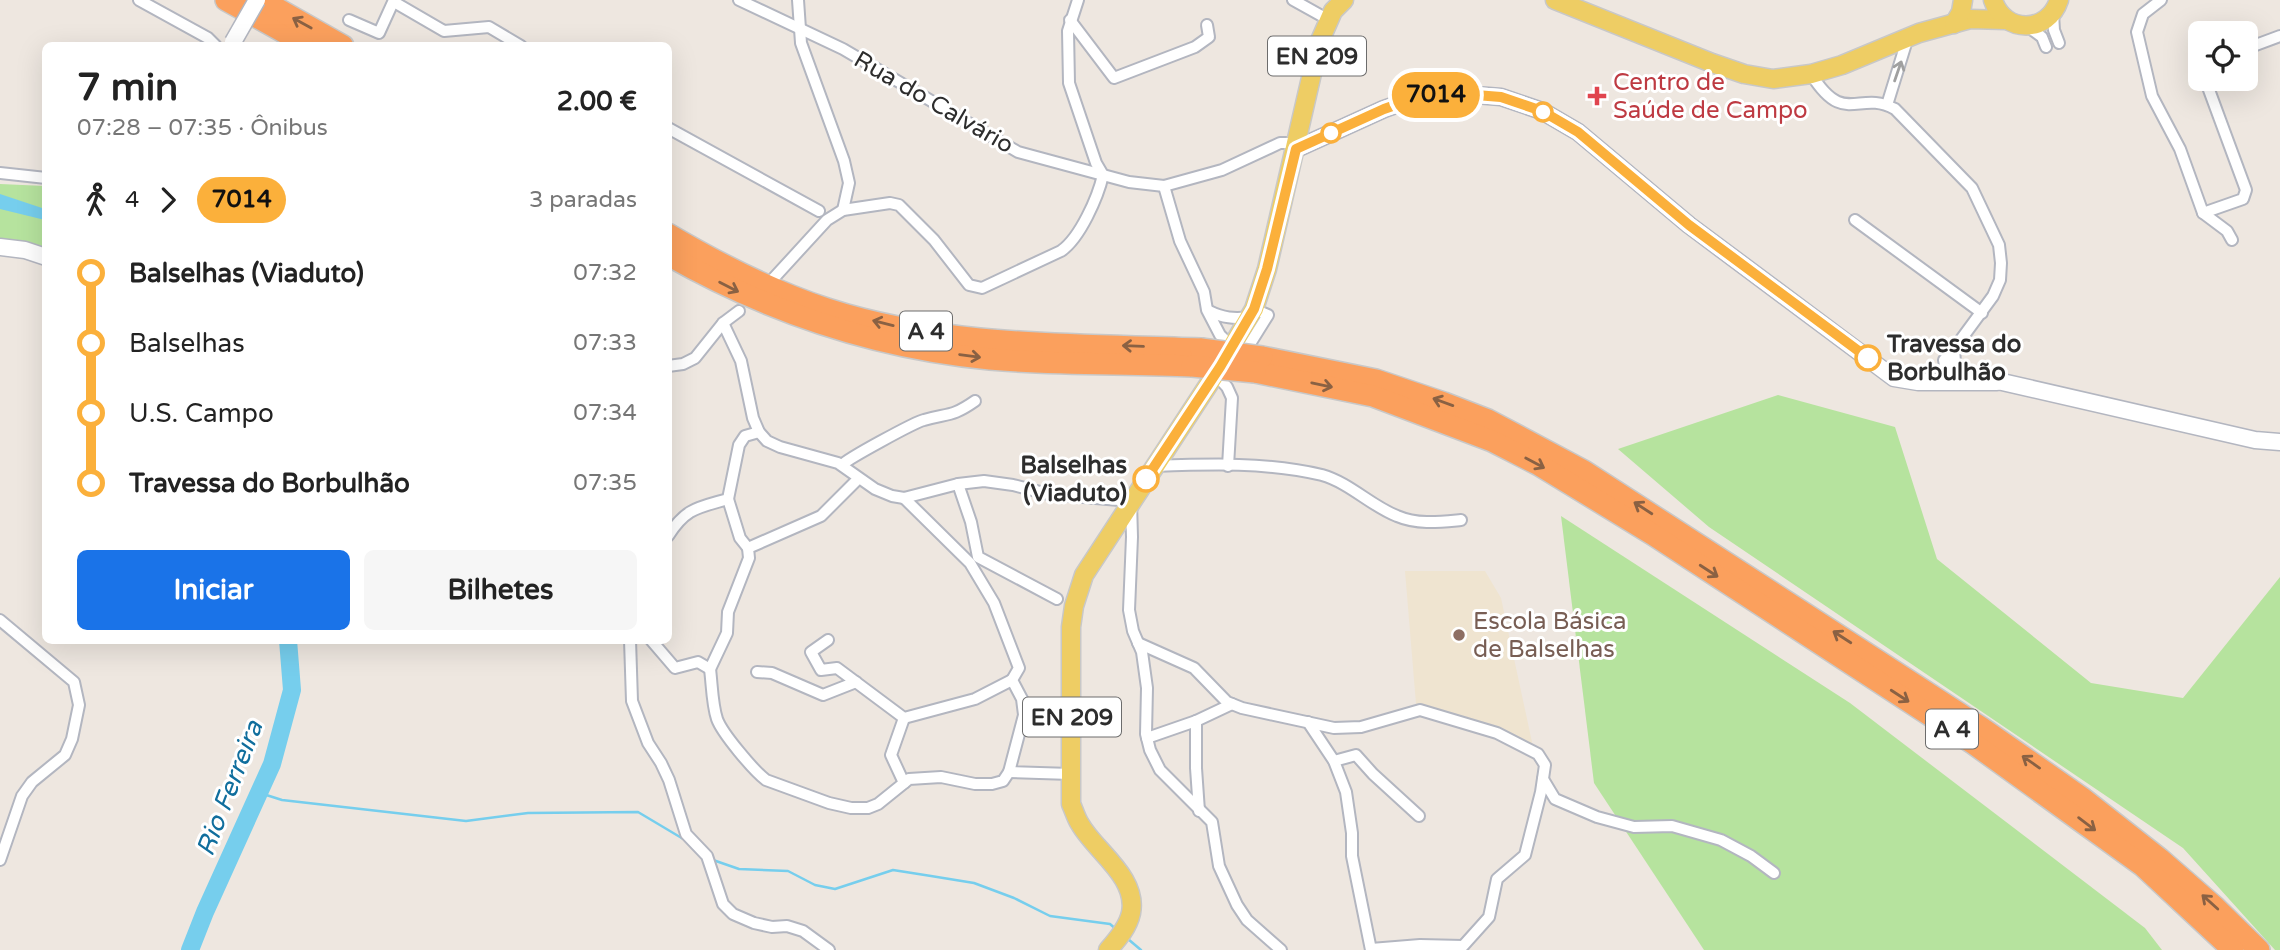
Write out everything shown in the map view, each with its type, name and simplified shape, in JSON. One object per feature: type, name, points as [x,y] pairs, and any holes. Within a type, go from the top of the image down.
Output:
[{"type":"highway","points":[[226,0],[302,42]]},
{"type":"highway","points":[[259,0],[335,42]]},
{"type":"highway","name":"A 4","points":[[672,236],[771,288],[829,309],[908,329],[993,341],[1196,357],[1376,380],[1488,420],[1584,471],[1960,714],[2081,797],[2160,859],[2259,950]]},
{"type":"highway","name":"A 4","points":[[672,257],[759,302],[823,326],[906,347],[990,359],[1196,357]]},
{"type":"highway","name":"A 4","points":[[1259,365],[1373,396],[1492,440],[1539,465],[1652,534],[1985,751],[2143,866],[2233,950]]},
{"type":"main road","points":[[233,42],[259,0]]},
{"type":"main road","name":"EN 209","points":[[1117,939],[1131,912],[1131,899],[1126,884],[1080,825],[1071,804],[1071,627],[1074,606],[1084,575],[1155,466],[1220,379],[1235,343],[1257,314],[1319,43],[1329,20],[1344,0]]},
{"type":"main road","points":[[1555,0],[1744,74],[1773,79],[1811,74],[1842,65],[1908,37],[1962,21],[2006,20],[2027,26],[2044,22],[2056,7]]},
{"type":"main road","points":[[1962,21],[1963,0]]},
{"type":"main road","points":[[1962,21],[1992,0],[2006,20]]},
{"type":"main road","points":[[1299,135],[1328,131],[1424,95],[1501,97],[1542,111],[1578,132],[1689,225],[1894,378],[1918,382],[1947,377]]},
{"type":"main road","points":[[1299,135],[1311,126],[1328,131]]},
{"type":"main road","points":[[0,247],[25,250],[42,256]]},
{"type":"main road","points":[[1882,369],[1997,382],[2255,440],[2280,442]]},
{"type":"main road","points":[[2203,427],[2280,432]]},
{"type":"street","points":[[139,0],[212,42]]},
{"type":"street","name":"Rua do Calvário","points":[[739,0],[843,49],[1018,152],[1129,182],[1164,186],[1222,170],[1299,135]]},
{"type":"street","points":[[798,0],[801,43],[844,161],[849,183],[843,210]]},
{"type":"street","points":[[772,280],[827,220],[843,210],[890,203],[899,205],[934,240],[969,285],[975,288],[982,288],[1071,244],[1100,190],[1103,175],[1071,92],[1068,31],[1078,0]]},
{"type":"street","points":[[1293,0],[1329,20]]},
{"type":"street","points":[[2161,0],[2143,14],[2137,32],[2152,96],[2180,149],[2203,213],[2227,231],[2232,240]]},
{"type":"street","points":[[349,20],[379,33],[394,1],[444,31],[489,27],[514,42]]},
{"type":"street","points":[[2056,7],[2054,30],[2059,43]]},
{"type":"street","points":[[1070,20],[1114,78],[1195,47],[1209,37],[1208,25]]},
{"type":"street","points":[[2027,26],[2042,37],[2046,47]]},
{"type":"street","points":[[2258,44],[2280,36]]},
{"type":"street","points":[[1887,105],[1908,37]]},
{"type":"street","points":[[1811,74],[1823,93],[1840,104],[1851,106],[1875,103],[1895,109],[1972,188],[1999,245],[2000,280],[1982,313],[1954,349],[1955,362],[1947,377]]},
{"type":"street","points":[[2203,213],[2243,200],[2246,190],[2209,91]]},
{"type":"street","points":[[672,130],[819,211]]},
{"type":"street","points":[[0,173],[42,178]]},
{"type":"street","points":[[1164,186],[1180,240],[1204,292],[1208,310],[1220,335],[1226,341],[1235,343]]},
{"type":"street","points":[[1855,219],[1982,313]]},
{"type":"street","points":[[1208,310],[1221,317],[1234,319],[1257,314]]},
{"type":"street","points":[[672,365],[695,358],[723,323],[739,311]]},
{"type":"street","points":[[1228,466],[1232,398],[1220,379],[1257,314]]},
{"type":"street","points":[[723,323],[741,360],[753,418],[766,441],[842,465],[858,479],[884,493],[904,498],[974,560],[1057,600]]},
{"type":"street","points":[[842,465],[854,455],[882,443],[921,420],[950,416],[975,401]]},
{"type":"street","points":[[759,432],[745,436],[739,446],[728,499],[740,538],[748,548],[749,558],[728,612],[725,640],[710,668],[716,717],[720,726],[757,773],[766,780],[829,803],[851,808],[867,808],[878,804],[909,779],[941,778],[975,784],[1003,781],[1009,772],[1024,715],[1022,699],[1012,680]]},
{"type":"street","points":[[1155,466],[1271,466],[1325,476],[1395,516],[1411,521],[1432,523],[1461,520]]},
{"type":"street","points":[[748,548],[821,516],[858,479]]},
{"type":"street","points":[[904,498],[957,484],[984,481],[1048,494],[1131,501],[1129,610],[1146,675],[1147,738],[1160,770],[1212,822],[1219,866],[1237,905],[1247,920],[1281,950]]},
{"type":"street","points":[[904,718],[975,699],[1012,680],[1019,668],[974,560],[971,523],[957,484]]},
{"type":"street","points":[[672,530],[681,517],[697,508],[728,499]]},
{"type":"street","points":[[0,620],[74,682],[79,705],[72,739],[65,755],[32,782],[22,796],[0,860]]},
{"type":"street","points":[[828,640],[811,652],[821,670],[837,668],[904,718]]},
{"type":"street","points":[[1138,643],[1194,668],[1232,704],[1334,728],[1361,727],[1420,710],[1497,733],[1538,754],[1545,765],[1525,855],[1497,879],[1489,917],[1463,946],[1420,945],[1371,950],[1352,856],[1353,833],[1346,792],[1334,761],[1308,722]]},
{"type":"street","points":[[630,644],[632,701],[648,743],[669,780],[686,834],[707,856],[723,904],[733,914],[754,923],[772,927],[788,926],[803,931],[829,950]]},
{"type":"street","points":[[654,644],[675,668],[698,662],[710,668]]},
{"type":"street","points":[[757,672],[772,673],[823,695],[856,682]]},
{"type":"street","points":[[1147,738],[1232,704]]},
{"type":"street","points":[[904,718],[891,755],[904,783]]},
{"type":"street","points":[[1196,720],[1199,811]]},
{"type":"street","points":[[1334,761],[1356,755],[1419,816]]},
{"type":"street","points":[[1009,772],[1072,774]]},
{"type":"street","points":[[1543,779],[1555,799],[1597,817],[1634,827],[1672,826],[1721,840],[1751,856],[1774,873]]},
{"type":"shaded area","name":"Escola Básica de Balselhas","points":[[1405,571],[1485,571],[1501,598],[1532,742],[1530,746],[1486,723],[1416,704]]},
{"type":"green space","points":[[0,184],[42,186],[42,250],[0,242]]},
{"type":"green space","points":[[1778,395],[1895,427],[1937,559],[2091,683],[2183,698],[2280,577],[2280,950],[2275,950],[2183,848],[1709,527],[1618,449]]},
{"type":"green space","points":[[1561,516],[1850,703],[2145,928],[2162,950],[1704,950],[1594,783]]},
{"type":"water","points":[[0,194],[42,208],[42,219],[0,209]]},
{"type":"waterway","name":"Rio Ferreira","points":[[190,950],[272,764],[292,690],[288,644]]},
{"type":"waterway","points":[[260,793],[282,800],[466,821],[528,813],[638,812],[685,840]]},
{"type":"waterway","points":[[713,860],[739,869],[788,871],[815,885],[835,889],[893,870],[974,883],[1014,898],[1050,916],[1110,924],[1117,930]]},
{"type":"waterway","points":[[1128,939],[1141,950]]},
{"type":"bus line","name":"7014","points":[[1146,479],[1220,367],[1254,309],[1267,269],[1296,149],[1384,109],[1424,95],[1501,97],[1542,111],[1578,132],[1689,225],[1868,358]]},
{"type":"place","name":"Centro de Saúde de Campo","points":[[1597,96]]},
{"type":"place","name":"Travessa do Borbulhão","points":[[1868,358]]},
{"type":"place","name":"Balselhas (Viaduto)","points":[[1146,479]]},
{"type":"place","name":"Escola Básica de Balselhas","points":[[1459,635]]}]
